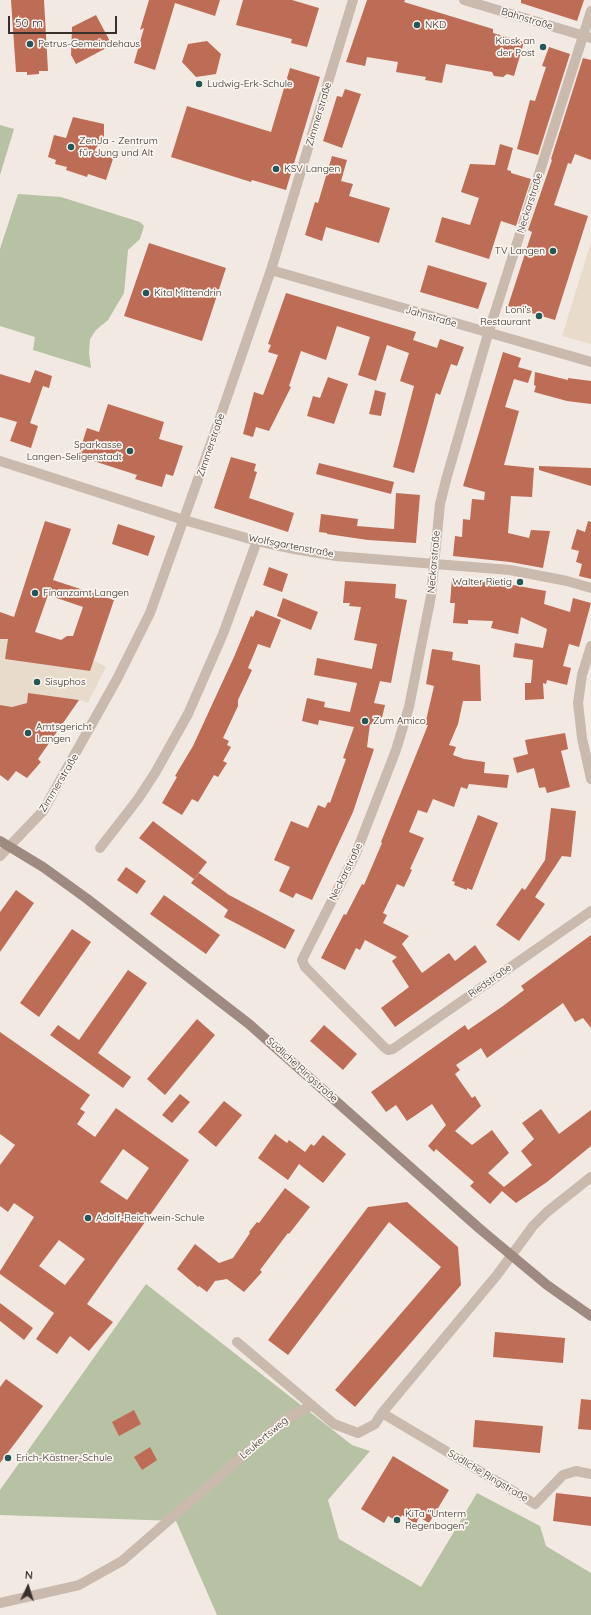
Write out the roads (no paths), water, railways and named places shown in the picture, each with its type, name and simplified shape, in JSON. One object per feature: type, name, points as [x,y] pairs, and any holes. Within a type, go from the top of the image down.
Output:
[{"type":"main road","name":"Südliche Ringstraße","points":[[0,841],[43,867],[86,898],[249,1024],[511,1256],[547,1285],[591,1316]]},
{"type":"street","name":"Zimmerstraße","points":[[0,856],[43,811],[117,679],[150,613],[271,270],[353,0]]},
{"type":"street","name":"Bahnstraße","points":[[464,0],[587,37]]},
{"type":"street","name":"Neckarstraße","points":[[388,1050],[305,967],[302,960],[356,853],[396,750],[409,707],[431,596],[438,520],[443,491],[488,334],[587,37],[591,12]]},
{"type":"street","name":"Jahnstraße","points":[[271,270],[488,334],[591,362]]},
{"type":"street","name":"Wolfsgartenstraße","points":[[0,461],[184,520],[257,541],[294,549],[336,556],[510,570],[567,581],[591,588]]},
{"type":"street","points":[[100,848],[138,799],[155,773],[188,714],[223,634],[257,541]]},
{"type":"street","points":[[591,646],[582,675],[578,703],[582,738],[591,779]]},
{"type":"street","name":"Riedstraße","points":[[388,1050],[393,1050],[591,911]]},
{"type":"street","points":[[237,1342],[334,1424],[358,1433],[375,1424],[382,1413],[497,1275],[533,1226],[547,1212],[591,1177]]},
{"type":"street","name":"Leukertsweg","points":[[0,1602],[79,1585],[122,1561],[284,1420],[312,1405]]},
{"type":"street","name":"Südliche Ringstraße","points":[[382,1413],[535,1504],[563,1475],[576,1471],[591,1474]]},
{"type":"place","name":"NKD","points":[[417,25]]},
{"type":"place","name":"Petrus-Gemeindehaus","points":[[30,44]]},
{"type":"place","name":"Kiosk an der Post","points":[[543,47]]},
{"type":"place","name":"Ludwig-Erk-Schule","points":[[199,84]]},
{"type":"place","name":"ZenJa - Zentrum für Jung und Alt","points":[[71,147]]},
{"type":"place","name":"KSV Langen","points":[[276,169]]},
{"type":"place","name":"TV Langen","points":[[553,251]]},
{"type":"place","name":"Kita Mittendrin","points":[[146,293]]},
{"type":"place","name":"Loni's Restaurant","points":[[539,316]]},
{"type":"place","name":"Sparkasse Langen-Seligenstadt","points":[[130,451]]},
{"type":"place","name":"Walter Rietig","points":[[520,582]]},
{"type":"place","name":"Finanzamt Langen","points":[[35,593]]},
{"type":"place","name":"Sisyphos","points":[[37,682]]},
{"type":"place","name":"Zum Amico","points":[[365,721]]},
{"type":"place","name":"Amtsgericht Langen","points":[[28,733]]},
{"type":"place","name":"Adolf-Reichwein-Schule","points":[[88,1218]]},
{"type":"place","name":"Erich-Kästner-Schule","points":[[8,1458]]},
{"type":"place","name":"KiTa \"Unterm Regenbogen\"","points":[[397,1520]]}]
